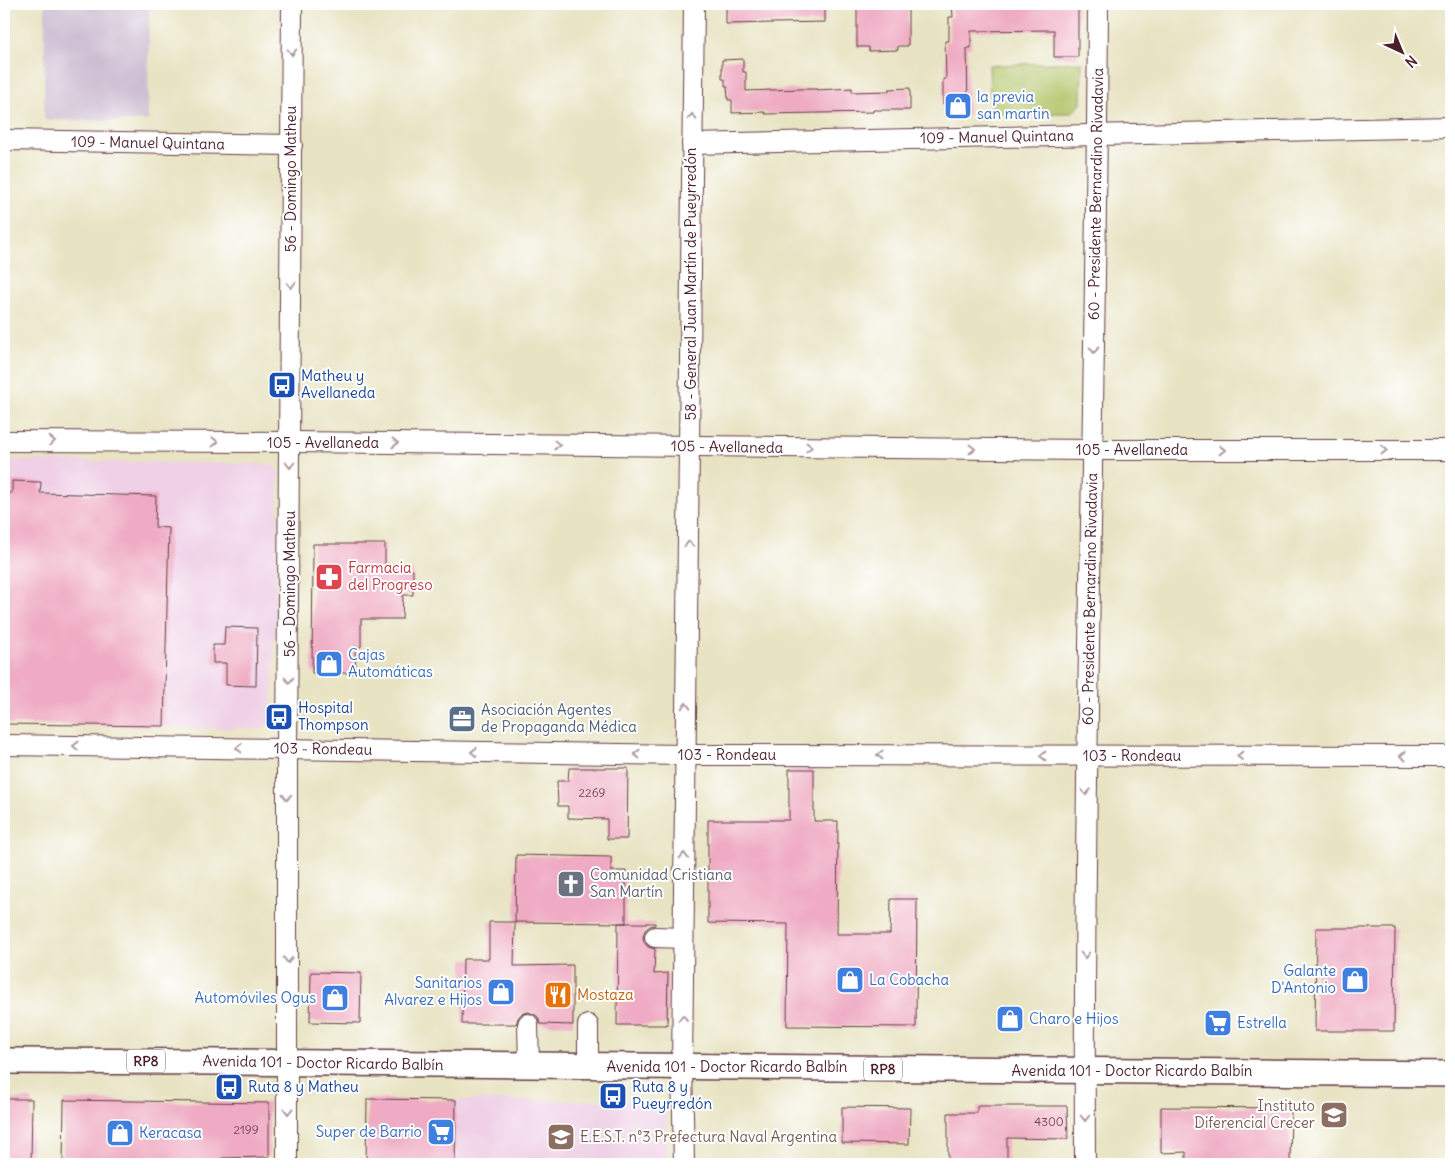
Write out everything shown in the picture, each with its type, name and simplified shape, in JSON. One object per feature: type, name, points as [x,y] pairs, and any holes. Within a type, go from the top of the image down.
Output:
[{"type":"main road","name":"Avenida 101 - Doctor Ricardo Balbín","points":[[4,1061],[1451,1074]]},
{"type":"street","name":"56 - Domingo Matheu","points":[[287,1164],[287,748],[291,442],[292,4]]},
{"type":"street","name":"58 - General Juan Martín de Pueyrredón","points":[[684,1164],[682,1067],[683,938],[694,4]]},
{"type":"street","name":"60 - Presidente Bernardino Rivadavia","points":[[1085,1164],[1087,756],[1093,450],[1098,4]]},
{"type":"street","name":"109 - Manuel Quintana","points":[[692,144],[1451,127]]},
{"type":"street","name":"109 - Manuel Quintana","points":[[4,140],[292,146]]},
{"type":"street","name":"105 - Avellaneda","points":[[4,441],[1093,450],[1451,450]]},
{"type":"street","name":"103 - Rondeau","points":[[4,745],[685,755],[1451,756]]},
{"type":"street","points":[[655,937],[683,938]]},
{"type":"street","points":[[528,1024],[529,1065]]},
{"type":"street","points":[[588,1025],[588,1066]]},
{"type":"shaded area","points":[[45,4],[149,4],[148,121],[44,120]]},
{"type":"shaded area","points":[[4,460],[270,464],[279,471],[272,721],[263,729],[4,724]]},
{"type":"shaded area","name":"E.E.S.T. n°3 Prefectura Naval Argentina","points":[[456,1100],[658,1101],[666,1109],[666,1164],[455,1164]]},
{"type":"green space","points":[[1082,62],[1081,104],[1072,113],[990,115],[989,65]]},
{"type":"building","points":[[726,4],[825,4],[825,22],[726,24]]},
{"type":"building","points":[[857,4],[908,4],[908,46],[898,46],[898,50],[869,51],[869,47],[857,47]]},
{"type":"building","points":[[952,4],[1078,4],[1078,57],[1054,57],[1054,30],[971,31],[971,48],[967,48],[968,116],[946,116],[948,104],[943,104],[943,79],[946,79],[945,41],[949,41],[949,17],[953,17]]},
{"type":"building","points":[[743,59],[743,72],[746,72],[746,91],[852,88],[852,92],[889,91],[889,89],[910,88],[910,110],[765,114],[765,112],[732,113],[732,100],[728,100],[725,79],[722,79],[722,60]]},
{"type":"building","points":[[12,481],[41,482],[40,493],[156,496],[155,527],[169,528],[164,726],[4,724],[4,493],[12,493]]},
{"type":"building","points":[[313,544],[385,544],[385,569],[413,570],[413,595],[403,595],[402,619],[361,619],[361,647],[355,647],[356,673],[312,673]]},
{"type":"building","points":[[225,627],[257,628],[256,686],[226,685],[226,663],[213,663],[213,645],[224,645]]},
{"type":"building","points":[[569,768],[628,768],[627,839],[607,839],[607,819],[568,818],[568,806],[558,806],[557,781],[568,781]]},
{"type":"building","points":[[789,769],[814,769],[814,821],[838,821],[837,934],[890,934],[891,899],[917,899],[916,1027],[787,1026],[788,924],[708,923],[708,820],[789,820]]},
{"type":"building","name":"Comunidad Cristiana San Martín","points":[[516,855],[611,857],[611,871],[626,871],[626,923],[515,922]]},
{"type":"building","points":[[489,922],[515,922],[514,966],[573,965],[573,1025],[540,1024],[538,1017],[528,1012],[521,1014],[516,1024],[462,1024],[463,959],[489,959]]},
{"type":"building","points":[[618,923],[655,923],[655,925],[645,930],[643,937],[648,947],[655,949],[654,974],[668,973],[667,1025],[617,1025]]},
{"type":"building","name":"Galante D'Antonio","points":[[1316,928],[1395,928],[1394,1031],[1315,1031]]},
{"type":"building","name":"Automóviles Ogus","points":[[311,972],[361,973],[360,1023],[310,1022]]},
{"type":"building","points":[[4,1099],[32,1099],[31,1164],[4,1164]]},
{"type":"building","points":[[367,1099],[456,1100],[455,1164],[366,1164]]},
{"type":"building","points":[[64,1100],[269,1103],[269,1157],[222,1158],[222,1164],[63,1164]]},
{"type":"building","points":[[977,1106],[1067,1106],[1068,1139],[1007,1138],[1007,1164],[948,1164],[948,1113],[977,1113]]},
{"type":"building","points":[[842,1107],[910,1108],[909,1144],[842,1143]]},
{"type":"building","points":[[1161,1107],[1291,1108],[1290,1164],[1186,1164],[1186,1152],[1161,1153]]},
{"type":"place","name":"la previa san martin","points":[[958,106]]},
{"type":"place","name":"Matheu y Avellaneda","points":[[282,385]]},
{"type":"place","name":"Farmacia del Progreso","points":[[329,577]]},
{"type":"place","name":"Cajas Automáticas","points":[[329,664]]},
{"type":"place","name":"Hospital Thompson","points":[[279,717]]},
{"type":"place","name":"Asociación Agentes de Propaganda Médica","points":[[462,719]]},
{"type":"place","name":"Comunidad Cristiana San Martín","points":[[571,884]]},
{"type":"place","name":"La Cobacha","points":[[850,980]]},
{"type":"place","name":"Galante D'Antonio","points":[[1355,980]]},
{"type":"place","name":"Sanitarios Alvarez e Hijos","points":[[501,992]]},
{"type":"place","name":"Mostaza","points":[[558,995]]},
{"type":"place","name":"Automóviles Ogus","points":[[335,998]]},
{"type":"place","name":"Charo e Hijos","points":[[1010,1019]]},
{"type":"place","name":"Estrella","points":[[1218,1023]]},
{"type":"place","name":"Ruta 8 y Matheu","points":[[229,1087]]},
{"type":"place","name":"Ruta 8 y Pueyrredón","points":[[613,1096]]},
{"type":"place","name":"Instituto Diferencial Crecer","points":[[1334,1115]]},
{"type":"place","name":"Super de Barrio","points":[[441,1132]]},
{"type":"place","name":"Keracasa","points":[[120,1133]]},
{"type":"place","name":"E.E.S.T. n°3 Prefectura Naval Argentina","points":[[561,1137]]}]
